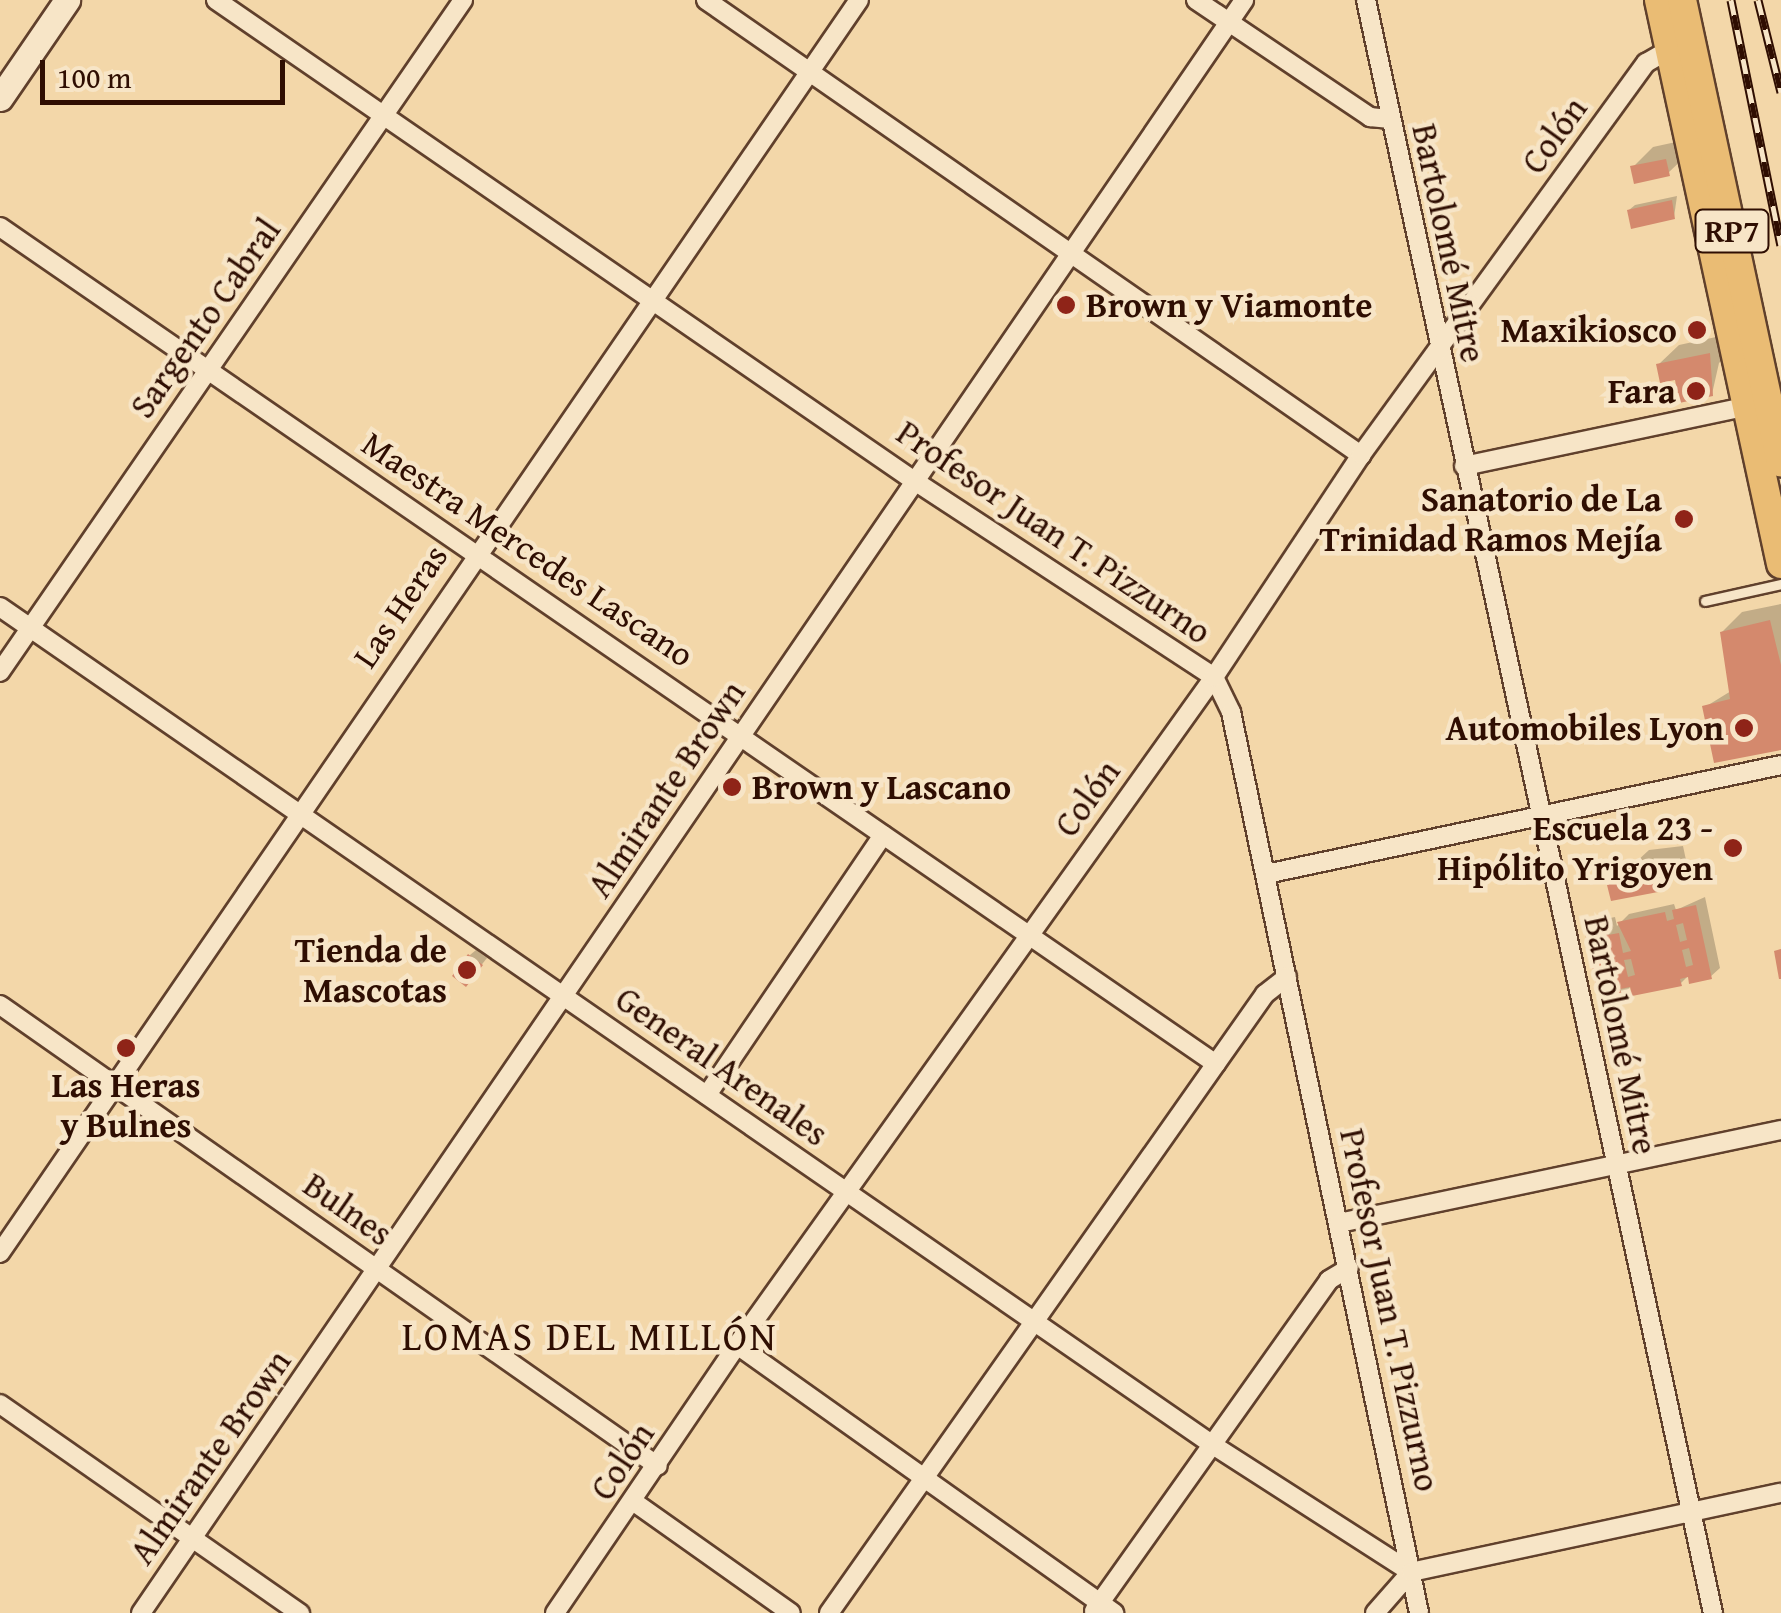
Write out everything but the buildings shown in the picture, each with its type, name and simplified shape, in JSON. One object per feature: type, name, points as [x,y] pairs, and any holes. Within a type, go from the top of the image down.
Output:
[{"type":"main road","name":"RP7","points":[[1659,0],[1680,45],[1758,404],[1781,564]]},
{"type":"main road","name":"RP7","points":[[1680,45],[1682,0]]},
{"type":"main road","name":"RP7","points":[[1758,404],[1781,463]]},
{"type":"street","points":[[0,98],[67,0]]},
{"type":"street","name":"Profesor Juan T. Pizzurno","points":[[216,0],[916,482],[1214,677],[1231,712],[1419,1613]]},
{"type":"street","name":"Sargento Cabral","points":[[0,672],[462,0]]},
{"type":"street","points":[[706,0],[1361,455]]},
{"type":"street","name":"Las Heras","points":[[0,1253],[476,552],[859,0]]},
{"type":"street","points":[[1196,0],[1370,118],[1390,119]]},
{"type":"street","name":"Almirante Brown","points":[[141,1613],[379,1271],[1244,0]]},
{"type":"street","name":"Bartolomé Mitre","points":[[1366,0],[1438,350],[1543,817],[1713,1613]]},
{"type":"street","name":"Colón","points":[[555,1613],[737,1345],[1214,677],[1361,455],[1646,63],[1680,45]]},
{"type":"street","name":"Maestra Mercedes Lascano","points":[[0,227],[742,734],[883,836],[1216,1064]]},
{"type":"street","points":[[1464,466],[1758,404]]},
{"type":"street","name":"General Arenales","points":[[0,607],[1216,1447],[1411,1572]]},
{"type":"street","points":[[1266,874],[1781,765]]},
{"type":"street","points":[[707,1095],[883,836]]},
{"type":"street","points":[[829,1613],[921,1474],[1264,994],[1287,977]]},
{"type":"street","name":"Bulnes","points":[[0,1005],[658,1466]]},
{"type":"street","points":[[1339,1223],[1781,1130]]},
{"type":"street","points":[[737,1345],[921,1474],[1102,1610],[1328,1280],[1349,1268]]},
{"type":"street","points":[[0,1404],[300,1613]]},
{"type":"street","points":[[1375,1613],[1411,1572],[1781,1493]]},
{"type":"street","points":[[634,1502],[791,1613]]},
{"type":"lane","points":[[1706,601],[1781,584]]},
{"type":"railway","points":[[1731,0],[1781,245]]},
{"type":"railway","points":[[1758,0],[1781,92]]},
{"type":"place","name":"Brown y Viamonte","points":[[1066,305]]},
{"type":"place","name":"Maxikiosco","points":[[1697,330]]},
{"type":"place","name":"Fara","points":[[1696,391]]},
{"type":"place","name":"Sanatorio de La Trinidad Ramos Mejía","points":[[1684,519]]},
{"type":"place","name":"Automobiles Lyon","points":[[1744,728]]},
{"type":"place","name":"Brown y Lascano","points":[[732,787]]},
{"type":"place","name":"Escuela 23 - Hipólito Yrigoyen","points":[[1733,848]]},
{"type":"place","name":"Tienda de Mascotas","points":[[467,970]]},
{"type":"place","name":"Las Heras y Bulnes","points":[[126,1048]]},
{"type":"district","name":"LOMAS DEL MILLÓN","points":[[590,1336]]}]
